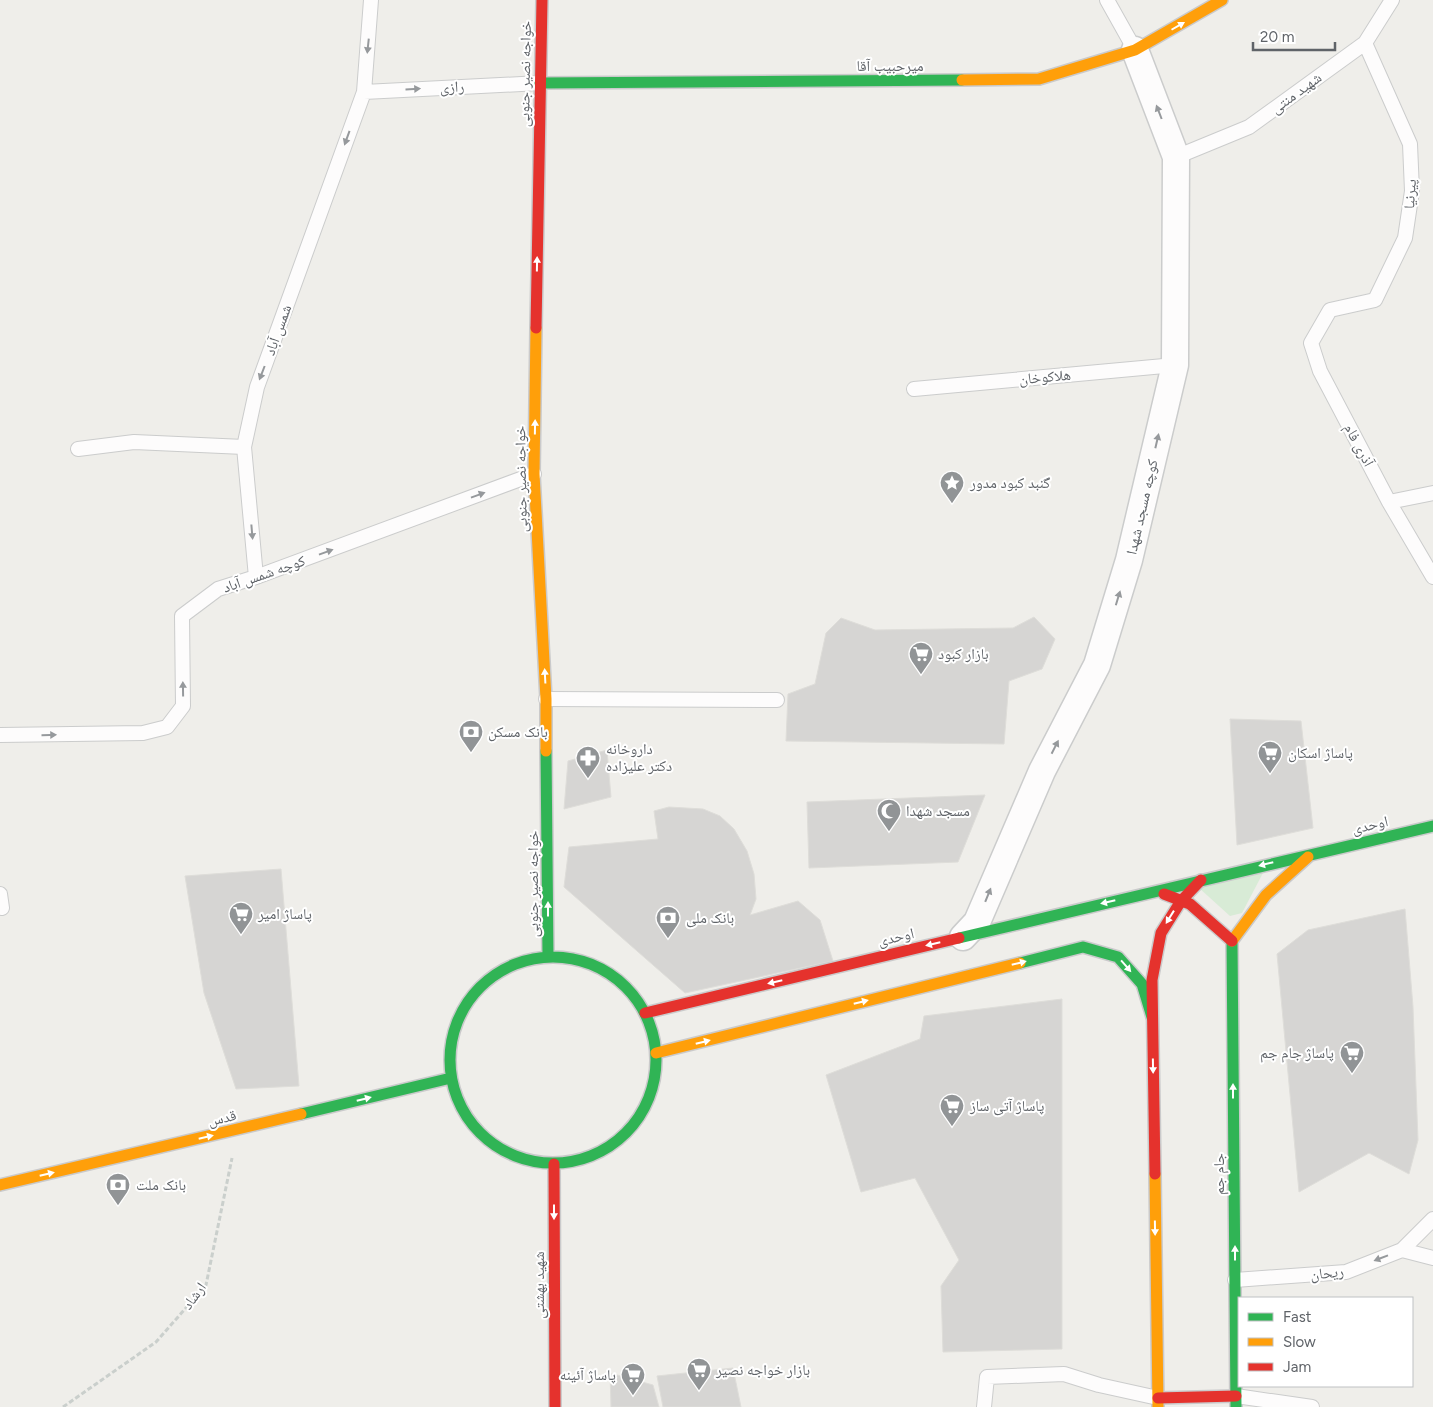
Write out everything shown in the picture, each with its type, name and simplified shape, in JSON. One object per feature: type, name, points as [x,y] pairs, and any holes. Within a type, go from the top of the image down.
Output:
[{"type":"street","name":"خواجه نصیر جنوبی","points":[[542,0],[534,474],[546,699],[548,958]]},
{"type":"street","name":"میرحبیب آقا","points":[[540,83],[1039,79],[1135,50],[1222,0]]},
{"type":"street","name":"کوچه مسجد شهدا","points":[[963,937],[977,922],[1042,771],[1097,665],[1129,560],[1175,365],[1176,157],[1135,50]]},
{"type":"street","name":"اوحدی","points":[[645,1013],[1433,826]]},
{"type":"street","name":"اوحدی","points":[[1232,941],[1249,913],[1270,888],[1314,853]]},
{"type":"street","points":[[1202,880],[1181,901],[1161,932],[1152,980],[1158,1402],[1236,1402]]},
{"type":"street","points":[[1155,891],[1190,904],[1232,941]]},
{"type":"street","name":"جام جم","points":[[1232,941],[1236,1402]]},
{"type":"street","points":[[656,1054],[1083,947],[1118,957],[1142,984],[1152,1017]]},
{"type":"street","points":[[548,958],[572,959],[594,966],[615,978],[632,994],[645,1013],[653,1033],[656,1054],[653,1087],[639,1117],[616,1142],[587,1158],[554,1164],[526,1160],[501,1150],[479,1133],[462,1111],[451,1078],[451,1043],[462,1010],[485,983],[514,965],[548,958]]},
{"type":"street","name":"قدس","points":[[0,1184],[451,1078]]},
{"type":"street","name":"شهید بهشتی","points":[[554,1164],[555,1407]]},
{"type":"lane","name":"شمس آباد","points":[[256,577],[244,447],[257,387],[364,92],[371,0]]},
{"type":"lane","points":[[1107,0],[1135,50]]},
{"type":"lane","name":"شهید منتی","points":[[1176,157],[1249,127],[1365,43],[1392,0]]},
{"type":"lane","name":"پیرنیا","points":[[1330,310],[1375,300],[1405,238],[1412,191],[1410,144],[1365,43]]},
{"type":"lane","name":"رازی","points":[[364,92],[540,83]]},
{"type":"lane","name":"آذری فام","points":[[1330,310],[1311,343],[1320,371],[1389,502],[1433,577]]},
{"type":"lane","name":"هلاکوخان","points":[[914,388],[1175,365]]},
{"type":"lane","points":[[78,449],[134,442],[244,447]]},
{"type":"lane","name":"کوچه شمس آباد","points":[[0,735],[142,733],[167,727],[183,706],[182,616],[218,589],[256,577],[534,474]]},
{"type":"lane","points":[[1389,502],[1433,494]]},
{"type":"lane","points":[[546,699],[777,700]]},
{"type":"lane","name":"ریحان","points":[[1235,1280],[1346,1272],[1402,1250],[1433,1219]]},
{"type":"lane","points":[[1402,1250],[1433,1258]]},
{"type":"lane","points":[[984,1407],[987,1377],[1064,1374],[1158,1402]]},
{"type":"lane","points":[[1236,1402],[1312,1407]]},
{"type":"path","name":"ارشاد","points":[[63,1407],[156,1342],[206,1285],[238,1129]]},
{"type":"green space","points":[[1264,871],[1242,913],[1230,916],[1198,887]]},
{"type":"building","name":"بازار کبود","points":[[1034,617],[1055,639],[1042,669],[1009,681],[1004,744],[786,741],[788,694],[815,684],[826,633],[841,618],[875,630],[1013,628]]},
{"type":"building","name":"پاساژ اسکان","points":[[1230,719],[1301,721],[1313,828],[1237,845]]},
{"type":"building","name":"داروخانه دکتر علیزاده","points":[[607,750],[611,797],[564,809],[568,761]]},
{"type":"building","name":"مسجد شهدا","points":[[985,795],[958,862],[809,868],[807,802]]},
{"type":"building","points":[[669,807],[703,809],[720,816],[734,829],[747,851],[754,874],[756,899],[750,915],[798,901],[820,920],[833,961],[685,993],[564,887],[569,847],[658,839],[654,811]]},
{"type":"building","name":"پاساژ امیر","points":[[281,869],[299,1086],[236,1089],[204,993],[185,876]]},
{"type":"building","name":"پاساژ جام جم","points":[[1405,909],[1413,1007],[1418,1140],[1409,1174],[1369,1153],[1299,1192],[1277,954],[1308,930]]},
{"type":"building","name":"پاساژ آتی ساز","points":[[1062,999],[1062,1349],[943,1352],[941,1286],[959,1260],[915,1178],[861,1192],[826,1075],[920,1039],[924,1016]]},
{"type":"building","name":"بازار خواجه نصیر","points":[[733,1368],[741,1407],[663,1407],[657,1376]]},
{"type":"building","name":"پاساژ آئینه","points":[[610,1373],[653,1385],[659,1407],[611,1407]]},
{"type":"traffic: fast","points":[[540,83],[962,80]]},
{"type":"traffic: fast","points":[[546,751],[548,957]]},
{"type":"traffic: fast","points":[[959,938],[1433,826]]},
{"type":"traffic: fast","points":[[1232,941],[1236,1407]]},
{"type":"traffic: fast","points":[[1020,963],[1083,947],[1118,957],[1142,984],[1152,1017]]},
{"type":"traffic: fast","points":[[553,957],[573,959],[592,965],[618,981],[632,995],[648,1021],[654,1040],[656,1060],[654,1080],[648,1099],[632,1125],[618,1139],[592,1155],[573,1161],[553,1163],[533,1161],[514,1155],[488,1139],[474,1125],[458,1099],[452,1080],[450,1060],[452,1040],[458,1021],[474,995],[488,981],[514,965],[533,959],[553,957]]},
{"type":"traffic: fast","points":[[301,1114],[451,1078]]},
{"type":"traffic: slow","points":[[962,80],[1039,79],[1135,50],[1222,0]]},
{"type":"traffic: slow","points":[[536,328],[534,474],[546,699],[546,751]]},
{"type":"traffic: slow","points":[[1232,941],[1266,895],[1308,857]]},
{"type":"traffic: slow","points":[[656,1053],[1020,963]]},
{"type":"traffic: slow","points":[[0,1185],[301,1114]]},
{"type":"traffic: slow","points":[[1155,1174],[1158,1407]]},
{"type":"traffic: jam","points":[[536,328],[542,0]]},
{"type":"traffic: jam","points":[[1155,1174],[1152,980],[1161,933],[1181,901],[1201,880]]},
{"type":"traffic: jam","points":[[1164,894],[1190,904],[1232,941]]},
{"type":"traffic: jam","points":[[645,1013],[959,938]]},
{"type":"traffic: jam","points":[[554,1164],[555,1407]]},
{"type":"traffic: jam","points":[[1158,1398],[1236,1396]]},
{"type":"place","name":"گنبد کبود مدور","points":[[952,504]]},
{"type":"place","name":"بازار کبود","points":[[921,675]]},
{"type":"place","name":"بانک مسکن","points":[[471,753]]},
{"type":"place","name":"پاساژ اسکان","points":[[1270,774]]},
{"type":"place","name":"داروخانه دکتر علیزاده","points":[[588,779]]},
{"type":"place","name":"مسجد شهدا","points":[[889,832]]},
{"type":"place","name":"پاساژ امیر","points":[[241,935]]},
{"type":"place","name":"بانک ملی","points":[[668,939]]},
{"type":"place","name":"پاساژ جام جم","points":[[1352,1074]]},
{"type":"place","name":"پاساژ آتی ساز","points":[[952,1127]]},
{"type":"place","name":"بانک ملت","points":[[118,1206]]},
{"type":"place","name":"بازار خواجه نصیر","points":[[699,1391]]},
{"type":"place","name":"پاساژ آئینه","points":[[633,1396]]}]
